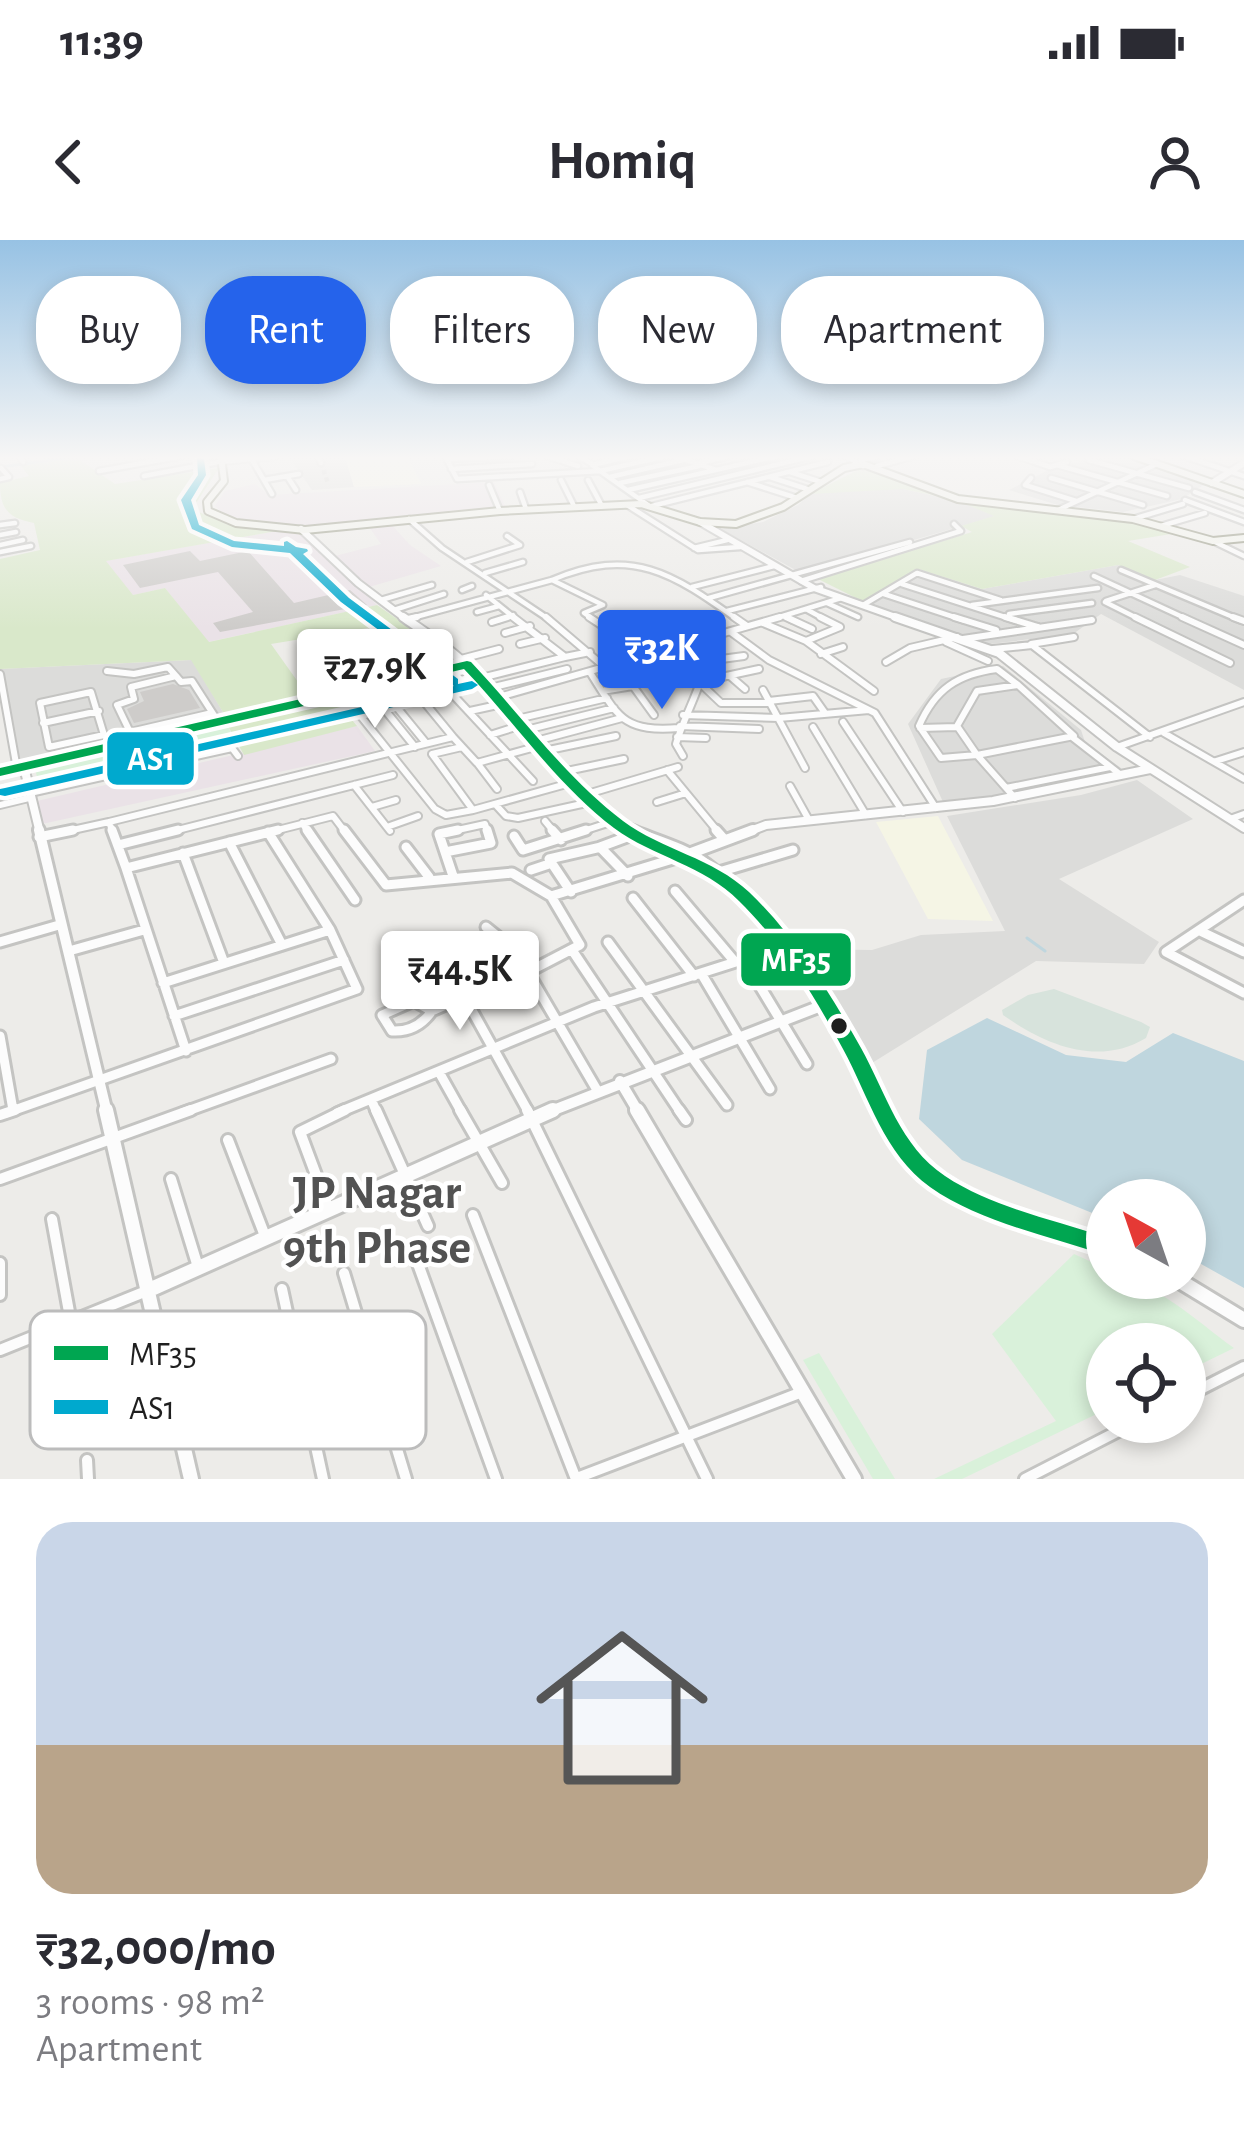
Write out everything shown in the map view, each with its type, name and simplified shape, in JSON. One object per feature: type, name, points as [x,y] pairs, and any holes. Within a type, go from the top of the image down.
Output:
[{"type":"main road","points":[[215,514],[236,523],[304,530],[468,514]]},
{"type":"main road","points":[[678,514],[704,522],[748,522],[765,514]]},
{"type":"main road","points":[[1092,514],[1133,519],[1213,541],[1244,538]]},
{"type":"street","points":[[641,514],[693,548],[740,547]]},
{"type":"street","points":[[1133,519],[1150,514]]},
{"type":"street","points":[[1161,526],[1202,514]]},
{"type":"street","points":[[410,519],[509,589],[607,669]]},
{"type":"street","points":[[704,522],[727,540],[820,588],[993,650],[1117,748],[1244,828]]},
{"type":"street","points":[[704,522],[800,578]]},
{"type":"street","points":[[0,525],[15,523]]},
{"type":"street","points":[[707,598],[800,578],[962,531],[956,525]]},
{"type":"street","points":[[304,530],[381,600],[464,662],[572,783],[614,821],[719,872],[786,946],[826,1004],[856,1055],[888,1129],[918,1166],[962,1194],[1086,1239]]},
{"type":"street","points":[[0,535],[16,532]]},
{"type":"street","points":[[466,563],[520,545],[506,536]]},
{"type":"street","points":[[0,548],[22,540]]},
{"type":"street","points":[[693,548],[727,540]]},
{"type":"street","points":[[1213,541],[1244,556]]},
{"type":"street","points":[[0,548],[31,546]]},
{"type":"street","points":[[484,574],[524,562]]},
{"type":"street","points":[[408,619],[585,567],[644,565],[661,568],[748,627]]},
{"type":"street","points":[[692,587],[774,566]]},
{"type":"street","points":[[1121,570],[1244,622]]},
{"type":"street","points":[[863,605],[919,574],[1000,600]]},
{"type":"street","points":[[1094,576],[1244,645]]},
{"type":"street","points":[[552,580],[603,605],[584,613],[613,632]]},
{"type":"street","points":[[900,583],[1038,627]]},
{"type":"street","points":[[381,600],[432,585]]},
{"type":"street","points":[[1156,585],[1105,602],[1230,663]]},
{"type":"street","points":[[472,586],[462,590],[477,598]]},
{"type":"street","points":[[725,611],[820,588]]},
{"type":"street","points":[[971,605],[1098,588]]},
{"type":"street","points":[[883,593],[1002,632]]},
{"type":"street","points":[[394,610],[444,594]]},
{"type":"street","points":[[486,596],[565,657]]},
{"type":"street","points":[[594,678],[607,669],[843,598]]},
{"type":"street","points":[[825,603],[858,617]]},
{"type":"street","points":[[1001,615],[1092,603]]},
{"type":"street","points":[[477,612],[501,605]]},
{"type":"street","points":[[450,606],[464,616]]},
{"type":"street","points":[[805,609],[840,627],[806,641]]},
{"type":"street","points":[[432,612],[446,622]]},
{"type":"street","points":[[492,622],[515,615]]},
{"type":"street","points":[[784,616],[812,629]]},
{"type":"street","points":[[886,662],[910,648],[1092,620]]},
{"type":"street","points":[[761,622],[806,641],[874,691]]},
{"type":"street","points":[[505,633],[530,626]]},
{"type":"street","points":[[640,629],[672,650]]},
{"type":"street","points":[[731,632],[769,660],[871,710],[937,809]]},
{"type":"street","points":[[993,650],[1074,637]]},
{"type":"street","points":[[520,644],[544,638]]},
{"type":"street","points":[[944,642],[988,661]]},
{"type":"street","points":[[1029,644],[1150,737]]},
{"type":"street","points":[[691,645],[706,661]]},
{"type":"street","points":[[820,655],[842,647]]},
{"type":"street","points":[[0,772],[368,689],[500,649]]},
{"type":"street","points":[[427,744],[390,699],[590,652]]},
{"type":"street","points":[[658,654],[667,669],[667,689]]},
{"type":"street","points":[[706,661],[744,656]]},
{"type":"street","points":[[683,756],[679,731],[706,661]]},
{"type":"street","points":[[106,671],[134,674],[168,667],[181,682],[192,681],[219,723]]},
{"type":"street","points":[[469,711],[567,669]]},
{"type":"street","points":[[701,682],[759,669]]},
{"type":"street","points":[[998,669],[1076,734],[980,755],[941,758],[920,728],[925,710],[953,678],[998,669]]},
{"type":"street","points":[[652,672],[633,676],[633,686],[654,715]]},
{"type":"street","points":[[0,674],[154,1311]]},
{"type":"street","points":[[729,675],[745,689]]},
{"type":"street","points":[[176,676],[130,687],[134,699],[117,705],[128,731],[212,713]]},
{"type":"street","points":[[594,678],[622,718],[644,734],[759,729]]},
{"type":"street","points":[[498,696],[594,678],[620,678]]},
{"type":"street","points":[[701,682],[721,703],[813,696],[826,714]]},
{"type":"street","points":[[443,684],[533,782]]},
{"type":"street","points":[[957,727],[976,692],[1018,685]]},
{"type":"street","points":[[490,734],[633,686]]},
{"type":"street","points":[[368,689],[415,747]]},
{"type":"street","points":[[764,690],[805,768]]},
{"type":"street","points":[[91,692],[106,734],[49,746],[43,723],[39,704],[44,700],[91,692]]},
{"type":"street","points":[[416,692],[497,789]]},
{"type":"street","points":[[343,694],[438,812],[451,815],[572,783]]},
{"type":"street","points":[[1117,748],[1244,702]]},
{"type":"street","points":[[522,725],[614,708]]},
{"type":"street","points":[[683,715],[779,718],[871,710]]},
{"type":"street","points":[[43,723],[99,711]]},
{"type":"street","points":[[202,715],[207,726]]},
{"type":"street","points":[[477,763],[622,718]]},
{"type":"street","points":[[843,722],[903,812]]},
{"type":"street","points":[[813,727],[866,815]]},
{"type":"street","points":[[920,728],[957,727]]},
{"type":"street","points":[[957,727],[1015,798]]},
{"type":"street","points":[[679,731],[706,737]]},
{"type":"street","points":[[1163,732],[1244,779]]},
{"type":"street","points":[[540,746],[616,736]]},
{"type":"street","points":[[38,837],[453,737]]},
{"type":"street","points":[[1072,737],[1121,775]]},
{"type":"street","points":[[88,740],[91,752]]},
{"type":"street","points":[[462,747],[432,754],[473,810]]},
{"type":"street","points":[[0,805],[232,748],[238,756]]},
{"type":"street","points":[[1214,762],[1242,755]]},
{"type":"street","points":[[562,772],[624,759]]},
{"type":"street","points":[[1006,788],[1110,766]]},
{"type":"street","points":[[338,767],[388,829],[418,816]]},
{"type":"street","points":[[495,804],[506,816],[518,818],[678,767]]},
{"type":"street","points":[[550,896],[628,876],[766,825],[1015,798],[1150,769]]},
{"type":"street","points":[[667,770],[724,839]]},
{"type":"street","points":[[118,844],[393,775]]},
{"type":"street","points":[[790,786],[809,820]]},
{"type":"street","points":[[657,802],[686,793]]},
{"type":"street","points":[[372,807],[395,800]]},
{"type":"street","points":[[1230,820],[1244,814]]},
{"type":"street","points":[[126,868],[336,817],[386,884],[429,877],[518,874],[550,896],[579,941],[572,950],[464,995],[400,1033],[392,1031],[382,1015],[414,1001],[432,1011]]},
{"type":"street","points":[[545,821],[561,840]]},
{"type":"street","points":[[514,836],[523,850],[614,821]]},
{"type":"street","points":[[110,822],[186,1051]]},
{"type":"street","points":[[302,823],[355,900]]},
{"type":"street","points":[[444,852],[491,843],[485,824],[440,833],[444,852],[453,876]]},
{"type":"street","points":[[0,1115],[350,994],[357,986],[330,930],[268,832]]},
{"type":"street","points":[[571,892],[549,859],[634,834]]},
{"type":"street","points":[[229,842],[282,945]]},
{"type":"street","points":[[406,847],[429,877]]},
{"type":"street","points":[[601,847],[628,876]]},
{"type":"street","points":[[719,872],[793,850]]},
{"type":"street","points":[[183,854],[224,963]]},
{"type":"street","points":[[531,870],[552,863]]},
{"type":"street","points":[[675,891],[735,962]]},
{"type":"street","points":[[633,898],[698,974],[770,1089]]},
{"type":"street","points":[[1244,900],[1167,955],[1244,993]]},
{"type":"street","points":[[0,942],[58,925]]},
{"type":"street","points":[[486,927],[531,967],[597,1090]]},
{"type":"street","points":[[67,951],[144,930]]},
{"type":"street","points":[[163,983],[330,930]]},
{"type":"street","points":[[1199,930],[1244,952]]},
{"type":"street","points":[[608,942],[727,1105]]},
{"type":"street","points":[[328,1207],[300,1132],[308,1125],[604,1004],[786,946]]},
{"type":"street","points":[[572,950],[686,1120]]},
{"type":"street","points":[[174,1016],[344,960]]},
{"type":"street","points":[[750,970],[807,1064]]},
{"type":"street","points":[[464,995],[532,1118],[707,1479]]},
{"type":"street","points":[[96,1311],[597,1090],[826,1004]]},
{"type":"street","points":[[0,1036],[13,1110]]},
{"type":"street","points":[[0,1179],[331,1059]]},
{"type":"street","points":[[439,1072],[502,1183]]},
{"type":"street","points":[[620,1081],[854,1479]]},
{"type":"street","points":[[371,1099],[428,1226]]},
{"type":"street","points":[[228,1140],[265,1236]]},
{"type":"street","points":[[170,1179],[197,1267]]},
{"type":"street","points":[[472,1215],[576,1479],[802,1392]]},
{"type":"street","points":[[52,1220],[69,1311]]},
{"type":"street","points":[[413,1250],[496,1479]]},
{"type":"street","points":[[0,1263],[0,1295]]},
{"type":"street","points":[[344,1273],[355,1311]]},
{"type":"street","points":[[282,1289],[287,1311]]},
{"type":"street","points":[[1206,1297],[1244,1320]]},
{"type":"street","points":[[0,1350],[30,1338]]},
{"type":"street","points":[[1206,1386],[1244,1367]]},
{"type":"street","points":[[1025,1479],[1095,1443]]},
{"type":"street","points":[[184,1449],[191,1479]]},
{"type":"street","points":[[317,1449],[323,1479]]},
{"type":"street","points":[[397,1449],[406,1479]]},
{"type":"street","points":[[87,1460],[88,1479]]},
{"type":"shaded area","points":[[224,514],[443,514],[310,526]]},
{"type":"shaded area","points":[[780,514],[996,516],[801,573],[721,529],[763,522]]},
{"type":"shaded area","points":[[391,524],[410,545],[441,566],[369,587],[335,556],[381,544],[369,527]]},
{"type":"shaded area","points":[[289,529],[301,533],[377,605],[208,642],[165,588],[133,595],[105,561]]},
{"type":"shaded area","points":[[1118,565],[1155,580],[1180,575],[1244,596],[1244,690],[1101,614],[1073,634],[990,644],[862,601],[918,569],[982,589]]},
{"type":"shaded area","points":[[192,660],[226,717],[16,764],[0,669]]},
{"type":"shaded area","points":[[1003,666],[1081,730],[1085,742],[1121,768],[1035,791],[943,802],[908,724],[941,679]]},
{"type":"shaded area","points":[[357,726],[375,751],[42,824],[37,801]]},
{"type":"shaded area","points":[[1137,780],[1193,819],[1059,879],[1159,942],[1144,964],[1036,961],[872,1063],[799,949],[872,950],[921,935],[1005,931],[947,816],[1081,795]]},
{"type":"shaded area","points":[[938,816],[993,921],[928,919],[876,822]]},
{"type":"shaded area","points":[[1054,989],[1141,1022],[1150,1027],[1146,1038],[1109,1051],[1072,1049],[1003,1015],[1002,1010],[1028,995]]},
{"type":"green space","points":[[11,514],[203,514],[228,525],[289,529],[106,561],[133,595],[165,588],[209,642],[377,605],[432,643],[397,653],[368,628],[271,644],[308,696],[226,717],[191,660],[0,669],[0,559],[40,550],[34,523]]},
{"type":"green space","points":[[989,514],[1071,514],[1135,521],[1177,533],[1128,541],[1190,567],[1155,580],[1118,565],[982,589],[918,569],[862,601],[818,579],[972,532],[961,526],[994,516]]},
{"type":"green space","points":[[336,701],[357,726],[244,755],[228,726]]},
{"type":"green space","points":[[228,726],[236,746],[40,788],[35,769]]},
{"type":"green space","points":[[1074,1254],[1086,1259],[1086,1299],[1167,1299],[1202,1323],[1086,1323],[1086,1419],[962,1479],[934,1479],[1056,1421],[992,1334]]},
{"type":"green space","points":[[1206,1326],[1234,1348],[1206,1362]]},
{"type":"green space","points":[[819,1353],[895,1479],[873,1479],[803,1360]]},
{"type":"water","points":[[987,1018],[1066,1055],[1126,1062],[1173,1033],[1244,1061],[1244,1288],[1206,1267],[1206,1179],[1086,1179],[1086,1210],[962,1160],[919,1119],[927,1050]]},
{"type":"building","points":[[190,551],[200,561],[248,551],[294,603],[350,590],[367,605],[220,632],[213,623],[253,612],[218,572],[140,588],[123,565]]},
{"type":"building","points":[[173,684],[189,690],[200,708],[134,723],[127,709],[144,701],[140,692]]},
{"type":"waterway","points":[[1027,938],[1045,951]]},
{"type":"transit line","name":"AS1","points":[[191,514],[195,527],[232,544],[303,551]]},
{"type":"transit line","name":"AS1","points":[[287,544],[345,600],[454,682]]},
{"type":"transit line","name":"MF35","points":[[467,665],[558,767],[618,824],[715,874],[760,913],[818,991],[888,1122],[922,1169],[977,1203],[1086,1240]]},
{"type":"transit line","name":"MF35","points":[[0,772],[467,665]]},
{"type":"transit line","name":"AS1","points":[[5,792],[472,685]]},
{"type":"district","name":"JP Nagar 9th Phase","points":[[377,1222]]}]
